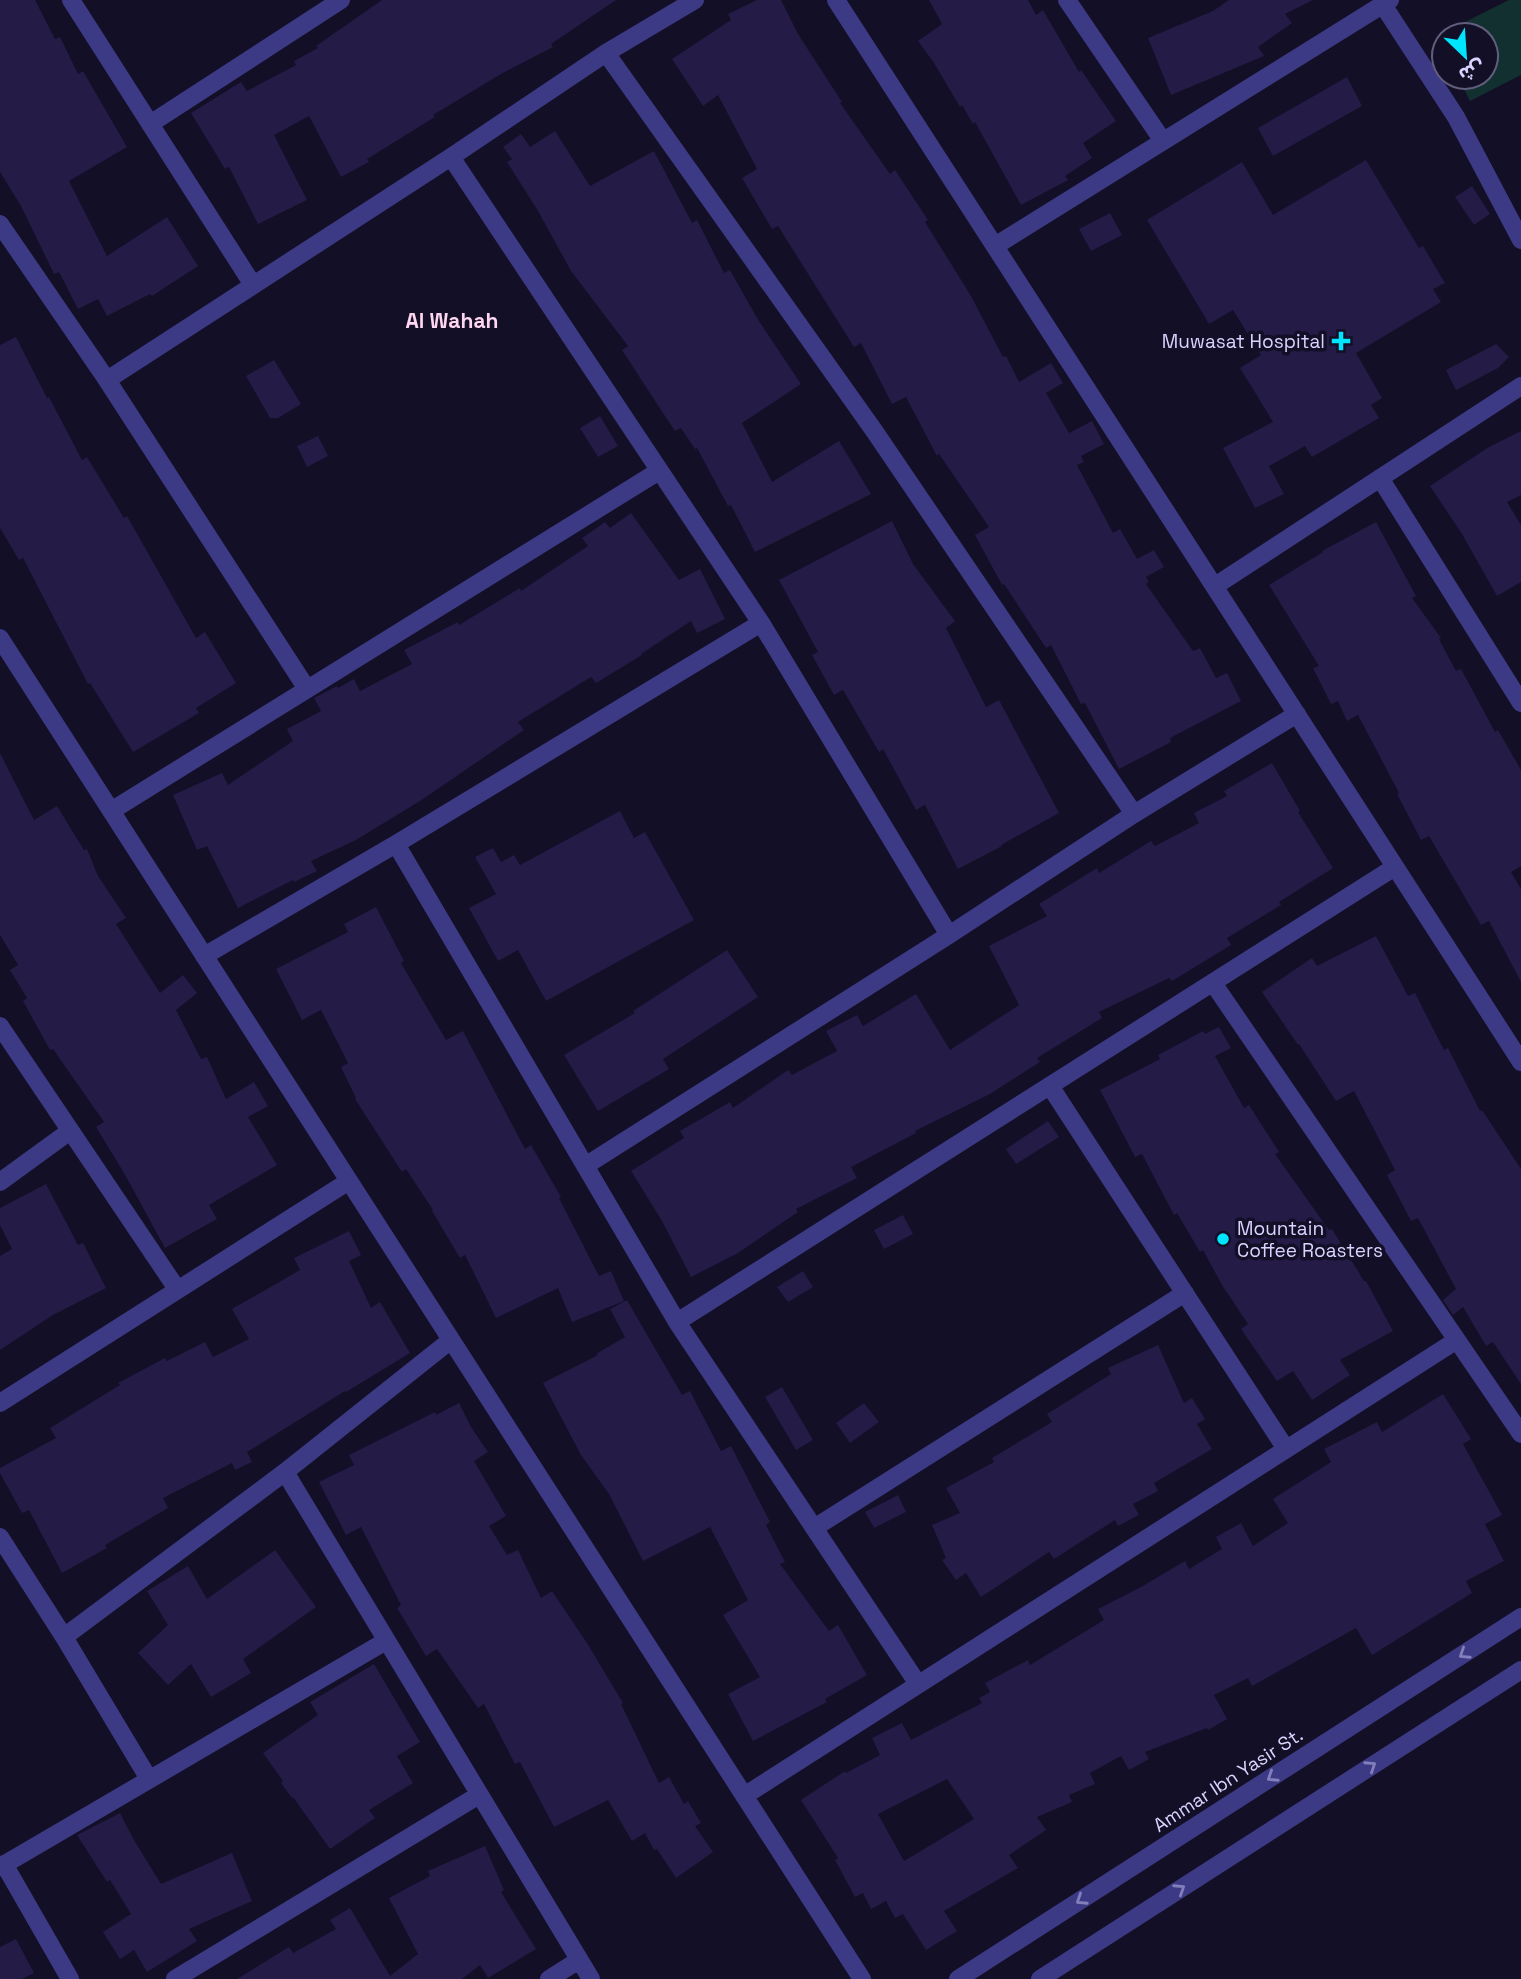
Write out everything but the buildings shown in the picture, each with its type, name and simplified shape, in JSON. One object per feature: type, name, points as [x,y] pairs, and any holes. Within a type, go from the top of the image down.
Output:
[{"type":"street","points":[[71,0],[253,285]]},
{"type":"street","points":[[150,124],[341,0]]},
{"type":"street","points":[[107,380],[607,53],[695,0]]},
{"type":"street","points":[[836,0],[1521,1062]]},
{"type":"street","points":[[1067,0],[1163,141]]},
{"type":"street","points":[[995,246],[1386,2],[1456,117],[1521,240]]},
{"type":"street","points":[[607,53],[875,432],[1134,814]]},
{"type":"street","points":[[451,157],[761,623],[949,935]]},
{"type":"street","points":[[0,224],[107,380],[307,689]]},
{"type":"street","points":[[1214,586],[1521,386]]},
{"type":"street","points":[[111,811],[659,471]]},
{"type":"street","points":[[1380,478],[1521,703]]},
{"type":"street","points":[[204,956],[396,844],[761,623]]},
{"type":"street","points":[[0,638],[862,1979]]},
{"type":"street","points":[[586,1166],[1134,814],[1297,714]]},
{"type":"street","points":[[396,844],[677,1322],[918,1684]]},
{"type":"street","points":[[677,1322],[1395,867]]},
{"type":"street","points":[[1213,984],[1521,1434]]},
{"type":"street","points":[[0,1026],[177,1289]]},
{"type":"street","points":[[1050,1086],[1286,1449]]},
{"type":"street","points":[[0,1181],[70,1131]]},
{"type":"street","points":[[0,1403],[349,1181]]},
{"type":"street","points":[[814,1528],[1185,1293]]},
{"type":"street","points":[[64,1637],[285,1472],[451,1339]]},
{"type":"street","points":[[744,1796],[1457,1340]]},
{"type":"street","points":[[285,1472],[591,1979]]},
{"type":"street","points":[[0,1537],[149,1779]]},
{"type":"street","name":"Ammar Ibn Yasir St.","points":[[958,1979],[1521,1617]]},
{"type":"street","points":[[70,1979],[2,1866],[386,1641]]},
{"type":"street","points":[[1040,1979],[1521,1670]]},
{"type":"street","points":[[175,1979],[479,1795]]},
{"type":"street","points":[[549,1979],[579,1960]]},
{"type":"green space","points":[[1509,0],[1521,0],[1521,75],[1500,86],[1500,21],[1467,21]]},
{"type":"green space","points":[[1465,91],[1490,91],[1470,101]]},
{"type":"place","name":"Muwasat Hospital","points":[[1341,341]]},
{"type":"place","name":"Mountain Coffee Roasters","points":[[1223,1239]]},
{"type":"district","name":"Al Wahah","points":[[452,320]]}]
